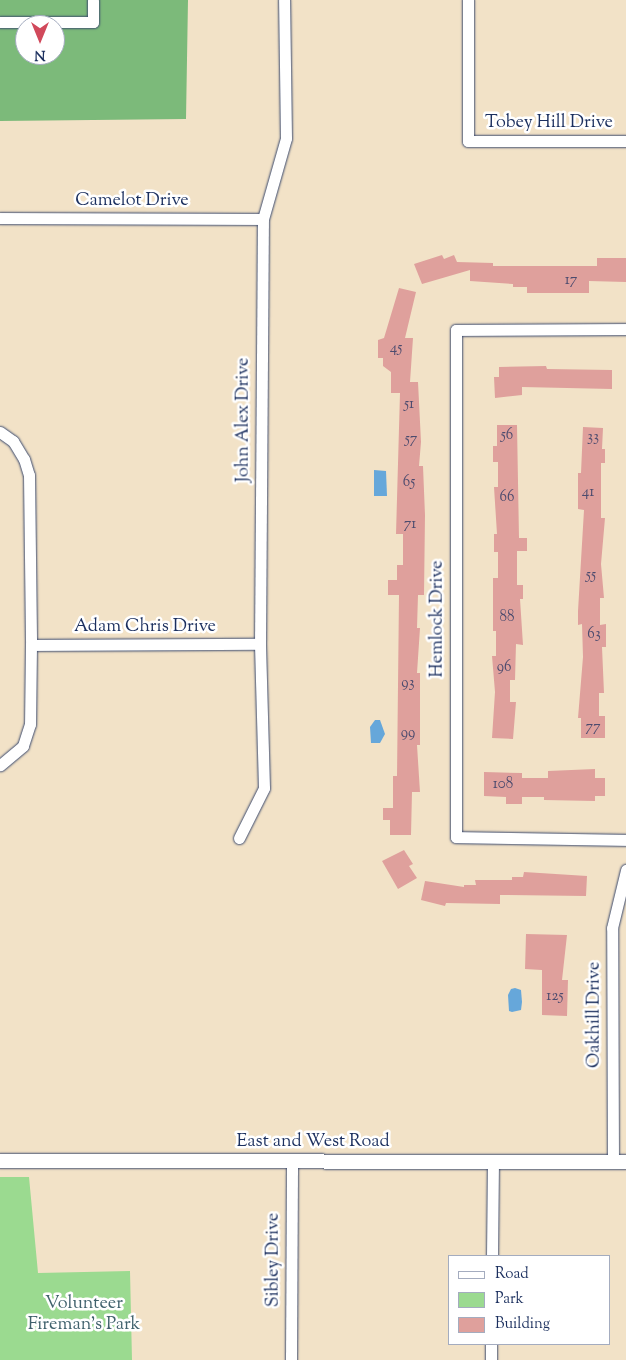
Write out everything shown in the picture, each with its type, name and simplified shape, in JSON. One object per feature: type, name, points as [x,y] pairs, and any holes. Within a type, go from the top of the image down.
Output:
[{"type":"street","points":[[0,22],[93,22],[93,0]]},
{"type":"street","name":"John Alex Drive","points":[[239,838],[264,788],[260,644],[263,220],[286,138],[284,0]]},
{"type":"street","name":"Tobey Hill Drive","points":[[468,0],[468,141],[626,141]]},
{"type":"street","name":"Camelot Drive","points":[[0,218],[263,220]]},
{"type":"street","name":"Hemlock Drive","points":[[626,329],[456,330],[456,837],[626,840]]},
{"type":"street","points":[[0,432],[13,441],[24,459],[29,476],[30,644],[30,724],[23,746],[0,764]]},
{"type":"street","name":"Adam Chris Drive","points":[[30,644],[260,644]]},
{"type":"street","name":"Oakhill Drive","points":[[620,1162],[612,928],[626,870]]},
{"type":"street","name":"East and West Road","points":[[0,1161],[620,1162]]},
{"type":"street","name":"Sibley Drive","points":[[291,1360],[292,1161]]},
{"type":"street","points":[[492,1255],[493,1162]]},
{"type":"street","points":[[491,1345],[491,1360]]},
{"type":"green space","points":[[0,0],[188,0],[186,119],[0,121]]},
{"type":"green space","name":"Volunteer Fireman's Park","points":[[0,1177],[29,1177],[38,1273],[130,1271],[132,1360],[0,1360]]},
{"type":"water","points":[[374,470],[386,471],[387,496],[374,496]]},
{"type":"water","points":[[375,720],[380,720],[385,734],[380,743],[371,743],[370,727]]},
{"type":"water","points":[[511,989],[521,990],[521,1010],[512,1012],[509,1011],[508,995]]},
{"type":"building","points":[[442,255],[444,259],[454,255],[457,262],[493,263],[493,266],[597,266],[597,258],[626,258],[626,282],[589,281],[589,293],[527,293],[527,287],[513,287],[513,284],[470,281],[470,270],[422,284],[414,264]]},
{"type":"building","points":[[399,288],[416,292],[405,338],[413,338],[410,382],[418,382],[421,442],[419,466],[423,466],[425,515],[424,595],[418,595],[417,628],[420,628],[417,673],[420,673],[420,745],[417,745],[420,792],[412,792],[411,835],[390,835],[390,820],[383,820],[383,808],[393,808],[393,776],[397,776],[399,595],[388,595],[388,580],[397,580],[397,565],[403,565],[403,534],[396,534],[400,393],[391,393],[391,372],[383,366],[383,358],[378,358],[378,340],[384,338]]},
{"type":"building","points":[[546,366],[547,369],[612,370],[612,389],[522,387],[522,395],[495,398],[494,377],[499,377],[499,367]]},
{"type":"building","points":[[497,425],[517,425],[519,538],[527,538],[527,551],[517,551],[517,585],[523,585],[523,599],[520,599],[523,645],[516,644],[515,680],[510,680],[510,702],[516,702],[513,739],[492,738],[495,692],[492,656],[496,656],[496,631],[493,631],[493,578],[498,578],[498,552],[494,552],[494,534],[497,534],[494,487],[498,487],[498,462],[493,462],[493,446],[497,446]]},
{"type":"building","points":[[583,427],[603,428],[602,449],[605,449],[605,463],[601,463],[601,518],[605,518],[601,564],[604,598],[600,598],[600,625],[606,624],[606,647],[602,647],[604,693],[599,693],[599,716],[605,716],[605,738],[581,738],[581,718],[578,718],[583,657],[582,624],[578,625],[578,611],[584,510],[578,509],[578,473],[581,473]]},
{"type":"building","points":[[595,769],[595,778],[605,778],[605,796],[595,796],[595,801],[544,800],[544,797],[522,797],[522,804],[506,804],[506,797],[484,796],[484,772],[522,773],[522,778],[548,778],[548,771]]},
{"type":"building","points":[[404,850],[413,864],[409,866],[417,878],[398,889],[382,861]]},
{"type":"building","points":[[524,872],[587,876],[586,896],[500,895],[500,904],[446,903],[445,906],[421,900],[425,881],[464,887],[464,885],[476,885],[475,880],[512,880],[512,877],[523,877]]},
{"type":"building","points":[[526,934],[567,935],[562,980],[568,980],[567,1016],[542,1015],[542,970],[525,969]]}]
